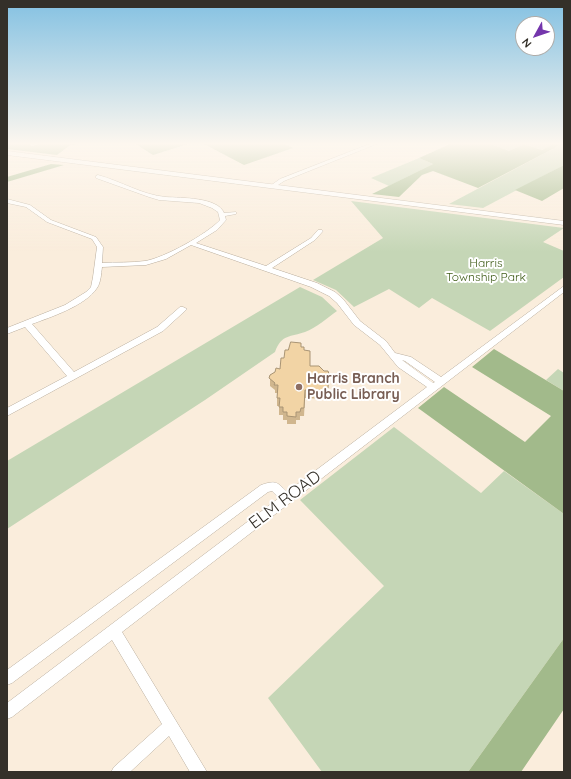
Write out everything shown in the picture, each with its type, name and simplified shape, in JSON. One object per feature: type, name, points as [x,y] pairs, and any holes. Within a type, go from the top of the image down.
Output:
[{"type":"main road","points":[[219,179],[564,223]]},
{"type":"street","points":[[98,265],[156,261],[191,243],[220,225],[223,220],[223,215],[216,207],[209,204],[158,198],[106,179]]},
{"type":"street","points":[[273,186],[284,179]]},
{"type":"street","points":[[7,202],[28,206],[49,221],[94,238],[100,247],[94,287],[84,298],[7,331]]},
{"type":"street","points":[[223,215],[234,213]]},
{"type":"street","points":[[266,269],[313,239],[320,231]]},
{"type":"street","points":[[191,243],[314,285],[332,294],[347,308],[357,322],[383,343],[401,365],[436,384]]},
{"type":"street","name":"ELM ROAD","points":[[7,712],[564,288]]},
{"type":"street","points":[[7,412],[160,329],[183,309]]},
{"type":"street","points":[[26,323],[73,377]]},
{"type":"street","points":[[7,678],[265,488],[274,486],[287,499]]},
{"type":"street","points":[[114,631],[199,772]]},
{"type":"street","points":[[119,772],[171,725]]},
{"type":"green space","points":[[7,179],[16,179],[7,182]]},
{"type":"green space","points":[[374,179],[402,179],[389,186]]},
{"type":"green space","points":[[402,179],[417,179],[399,197],[372,194]]},
{"type":"green space","points":[[455,179],[495,179],[478,188]]},
{"type":"green space","points":[[495,179],[537,179],[483,208],[449,204]]},
{"type":"green space","points":[[536,179],[564,179],[564,188],[542,201],[515,190]]},
{"type":"green space","name":"Harris Township Park","points":[[351,201],[564,228],[543,242],[564,251],[564,277],[490,331],[432,298],[419,308],[389,289],[354,307],[336,290],[313,280],[383,238]]},
{"type":"green space","points":[[300,287],[322,297],[337,311],[309,330],[283,339],[277,346],[275,352],[205,400],[7,529],[7,461]]},
{"type":"green space","points":[[494,349],[564,391],[564,514],[418,408],[444,387],[525,442],[551,416],[472,367]]},
{"type":"green space","points":[[558,369],[564,373],[564,391],[546,380]]},
{"type":"green space","points":[[394,427],[481,493],[504,471],[564,514],[564,638],[468,772],[322,772],[268,698],[384,586],[300,500]]},
{"type":"green space","points":[[564,638],[564,709],[521,772],[468,772]]},
{"type":"building","name":"Harris Branch Public Library","points":[[291,342],[301,343],[301,347],[304,347],[304,350],[310,351],[310,366],[319,366],[324,371],[328,371],[329,374],[328,388],[324,388],[324,391],[305,390],[304,408],[301,408],[300,412],[296,412],[296,417],[287,416],[287,412],[283,412],[283,407],[279,407],[280,398],[277,398],[278,385],[274,385],[275,383],[269,378],[270,375],[275,372],[276,368],[280,369],[281,358],[284,358],[285,350],[288,350]]},
{"type":"place","name":"Harris Branch Public Library","points":[[299,387]]}]
